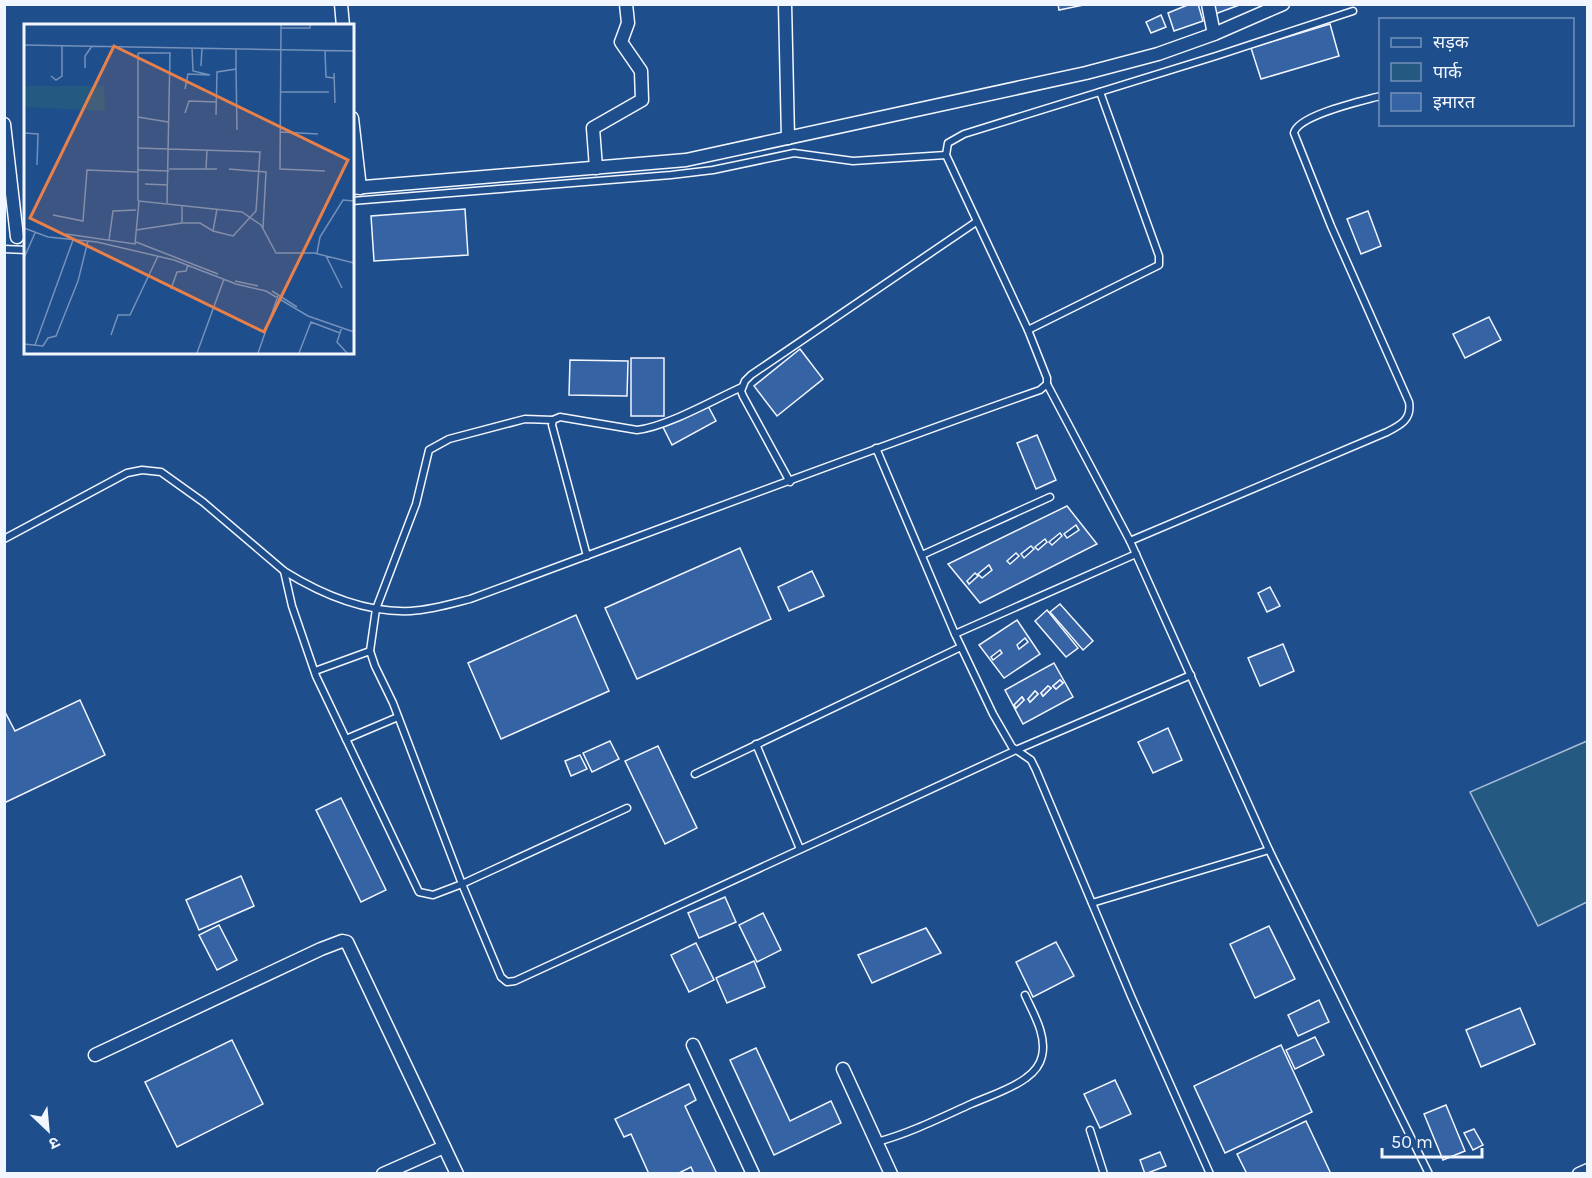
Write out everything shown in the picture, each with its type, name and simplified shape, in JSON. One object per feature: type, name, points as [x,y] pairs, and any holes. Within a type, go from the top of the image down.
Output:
[{"type":"street","points":[[341,4],[343,24]]},
{"type":"street","points":[[596,168],[593,128],[642,100],[641,72],[621,42],[628,23],[626,4]]},
{"type":"street","points":[[785,4],[788,138]]},
{"type":"street","points":[[1208,4],[1214,34]]},
{"type":"street","points":[[354,153],[356,188],[686,160],[1086,73],[1158,54],[1214,34],[1283,4]]},
{"type":"street","points":[[4,124],[16,237]]},
{"type":"street","points":[[95,1055],[321,949],[342,941],[347,942],[457,1173]]},
{"type":"street","points":[[693,1045],[753,1173]]},
{"type":"street","points":[[843,1069],[891,1173]]},
{"type":"street","points":[[383,1173],[444,1147]]},
{"type":"street","points":[[1579,1173],[1587,1170]]},
{"type":"lane","points":[[1353,11],[964,134],[948,143],[946,156],[1028,330],[1047,378],[1047,384],[1130,541],[1269,850],[1429,1173]]},
{"type":"lane","points":[[1028,330],[1159,265],[1159,256],[1100,92]]},
{"type":"lane","points":[[1130,541],[1387,432],[1408,417],[1409,402],[1331,226],[1294,133],[1297,126],[1309,119],[1379,96]]},
{"type":"lane","points":[[354,201],[671,176],[713,170],[794,153],[853,161],[946,156]]},
{"type":"lane","points":[[976,222],[752,375],[742,387],[660,424],[637,430],[561,417],[553,420],[525,419],[449,439],[432,447],[427,455],[416,504],[376,609],[370,651],[501,977],[507,982],[514,981],[1016,750],[1191,675]]},
{"type":"lane","points":[[4,249],[24,250]]},
{"type":"lane","points":[[4,539],[128,473],[154,470],[161,472],[186,489],[284,571],[302,582],[330,595],[376,609],[411,611],[470,599],[790,482],[876,448],[1040,390],[1047,384]]},
{"type":"lane","points":[[742,387],[743,396],[790,482]]},
{"type":"lane","points":[[553,420],[552,425],[588,556]]},
{"type":"lane","points":[[876,448],[955,634],[993,714],[1007,741],[1032,762],[1210,1173]]},
{"type":"lane","points":[[922,555],[1050,497]]},
{"type":"lane","points":[[955,634],[1136,554]]},
{"type":"lane","points":[[284,571],[292,606],[315,671],[417,890],[423,894],[433,894],[462,884],[627,808]]},
{"type":"lane","points":[[695,774],[961,647]]},
{"type":"lane","points":[[315,671],[370,651]]},
{"type":"lane","points":[[346,739],[398,717]]},
{"type":"lane","points":[[756,744],[800,849]]},
{"type":"lane","points":[[1092,903],[1269,850]]},
{"type":"lane","points":[[877,1142],[928,1124],[1000,1092],[1033,1071],[1042,1056],[1042,1038],[1024,995]]},
{"type":"lane","points":[[1090,1130],[1104,1173]]},
{"type":"green space","points":[[1587,741],[1587,902],[1538,926],[1470,792]]},
{"type":"building","points":[[1058,4],[1084,4],[1084,5],[1059,10]]},
{"type":"building","points":[[1190,4],[1198,4],[1203,21],[1174,31],[1168,13]]},
{"type":"building","points":[[1212,4],[1242,4],[1215,14]]},
{"type":"building","points":[[1161,15],[1166,27],[1151,33],[1146,22]]},
{"type":"building","points":[[1330,24],[1339,56],[1261,79],[1251,48]]},
{"type":"building","points":[[465,209],[468,255],[374,261],[371,216]]},
{"type":"building","points":[[1368,211],[1381,246],[1361,254],[1347,219]]},
{"type":"building","points":[[1489,317],[1501,340],[1465,358],[1453,334]]},
{"type":"building","points":[[800,349],[823,379],[777,416],[754,386]]},
{"type":"building","points":[[631,358],[664,358],[664,416],[631,416]]},
{"type":"building","points":[[570,360],[628,361],[627,396],[569,395]]},
{"type":"building","points":[[707,404],[716,421],[672,445],[663,427]]},
{"type":"building","points":[[1037,435],[1056,480],[1036,489],[1017,443]]},
{"type":"building","points":[[1067,506],[1097,544],[980,603],[948,564]],"holes":[[[1076,525],[1079,530],[1067,538],[1064,534]],[[1060,533],[1062,536],[1052,545],[1049,542]],[[1045,539],[1047,542],[1038,550],[1035,547]],[[1031,546],[1034,549],[1024,558],[1021,554]],[[1016,553],[1019,556],[1010,564],[1007,561]],[[989,565],[992,570],[982,578],[978,574]],[[975,573],[978,576],[969,584],[967,581]]]},
{"type":"building","points":[[740,548],[771,619],[637,679],[605,608]]},
{"type":"building","points":[[812,571],[824,596],[789,611],[778,587]]},
{"type":"building","points":[[1270,587],[1280,606],[1267,612],[1258,593]]},
{"type":"building","points":[[1060,604],[1093,641],[1083,650],[1050,612]]},
{"type":"building","points":[[1047,610],[1078,648],[1066,657],[1035,621]]},
{"type":"building","points":[[576,615],[609,691],[501,739],[468,663]]},
{"type":"building","points":[[1017,620],[1040,654],[1004,678],[979,645]],"holes":[[[1025,638],[1028,642],[1019,649],[1017,645]],[[1000,650],[1002,653],[993,660],[991,657]]]},
{"type":"building","points":[[1283,644],[1294,671],[1260,686],[1248,658]]},
{"type":"building","points":[[1054,663],[1073,697],[1023,724],[1005,690]],"holes":[[[1060,680],[1063,683],[1056,689],[1053,686]],[[1048,686],[1051,688],[1043,696],[1041,693]],[[1035,691],[1038,694],[1030,702],[1028,699]],[[1022,697],[1024,700],[1016,708],[1014,705]]]},
{"type":"building","points":[[1060,680],[1063,683],[1056,689],[1053,686]]},
{"type":"building","points":[[1048,686],[1051,688],[1043,696],[1041,693]]},
{"type":"building","points":[[1035,691],[1038,694],[1030,702],[1028,699]]},
{"type":"building","points":[[1022,697],[1024,700],[1016,708],[1014,705]]},
{"type":"building","points":[[80,700],[105,755],[4,803],[4,710],[15,731]]},
{"type":"building","points":[[1168,728],[1182,760],[1153,773],[1138,742]]},
{"type":"building","points":[[610,741],[619,759],[592,772],[583,753]]},
{"type":"building","points":[[658,746],[697,828],[665,844],[625,761]]},
{"type":"building","points":[[580,755],[587,769],[571,776],[565,761]]},
{"type":"building","points":[[341,798],[386,890],[361,902],[316,810]]},
{"type":"building","points":[[241,876],[254,906],[199,930],[186,900]]},
{"type":"building","points":[[725,897],[736,922],[699,938],[688,913]]},
{"type":"building","points":[[763,913],[781,950],[757,962],[739,925]]},
{"type":"building","points":[[219,925],[237,960],[217,970],[199,935]]},
{"type":"building","points":[[1269,926],[1295,979],[1255,998],[1230,944]]},
{"type":"building","points":[[926,928],[941,953],[872,983],[858,955]]},
{"type":"building","points":[[1056,942],[1074,976],[1033,997],[1016,962]]},
{"type":"building","points":[[696,943],[714,980],[689,992],[671,955]]},
{"type":"building","points":[[754,961],[765,987],[727,1003],[716,978]]},
{"type":"building","points":[[1319,1000],[1329,1022],[1298,1036],[1288,1015]]},
{"type":"building","points":[[1520,1008],[1535,1044],[1481,1067],[1466,1030]]},
{"type":"building","points":[[1315,1037],[1324,1055],[1295,1069],[1286,1050]]},
{"type":"building","points":[[232,1040],[263,1104],[177,1147],[145,1082]]},
{"type":"building","points":[[1281,1045],[1312,1112],[1225,1153],[1194,1086]]},
{"type":"building","points":[[756,1048],[790,1121],[831,1101],[841,1123],[774,1155],[730,1060]]},
{"type":"building","points":[[1115,1080],[1131,1114],[1100,1128],[1084,1094]]},
{"type":"building","points":[[689,1084],[696,1100],[685,1106],[717,1174],[694,1174],[691,1167],[677,1174],[649,1174],[631,1134],[624,1137],[615,1119]]},
{"type":"building","points":[[1446,1105],[1465,1151],[1443,1160],[1424,1114]]},
{"type":"building","points":[[1306,1121],[1331,1174],[1247,1174],[1237,1154]]},
{"type":"building","points":[[1474,1129],[1483,1145],[1473,1150],[1464,1133]]},
{"type":"building","points":[[1160,1152],[1166,1166],[1145,1174],[1140,1160]]}]
